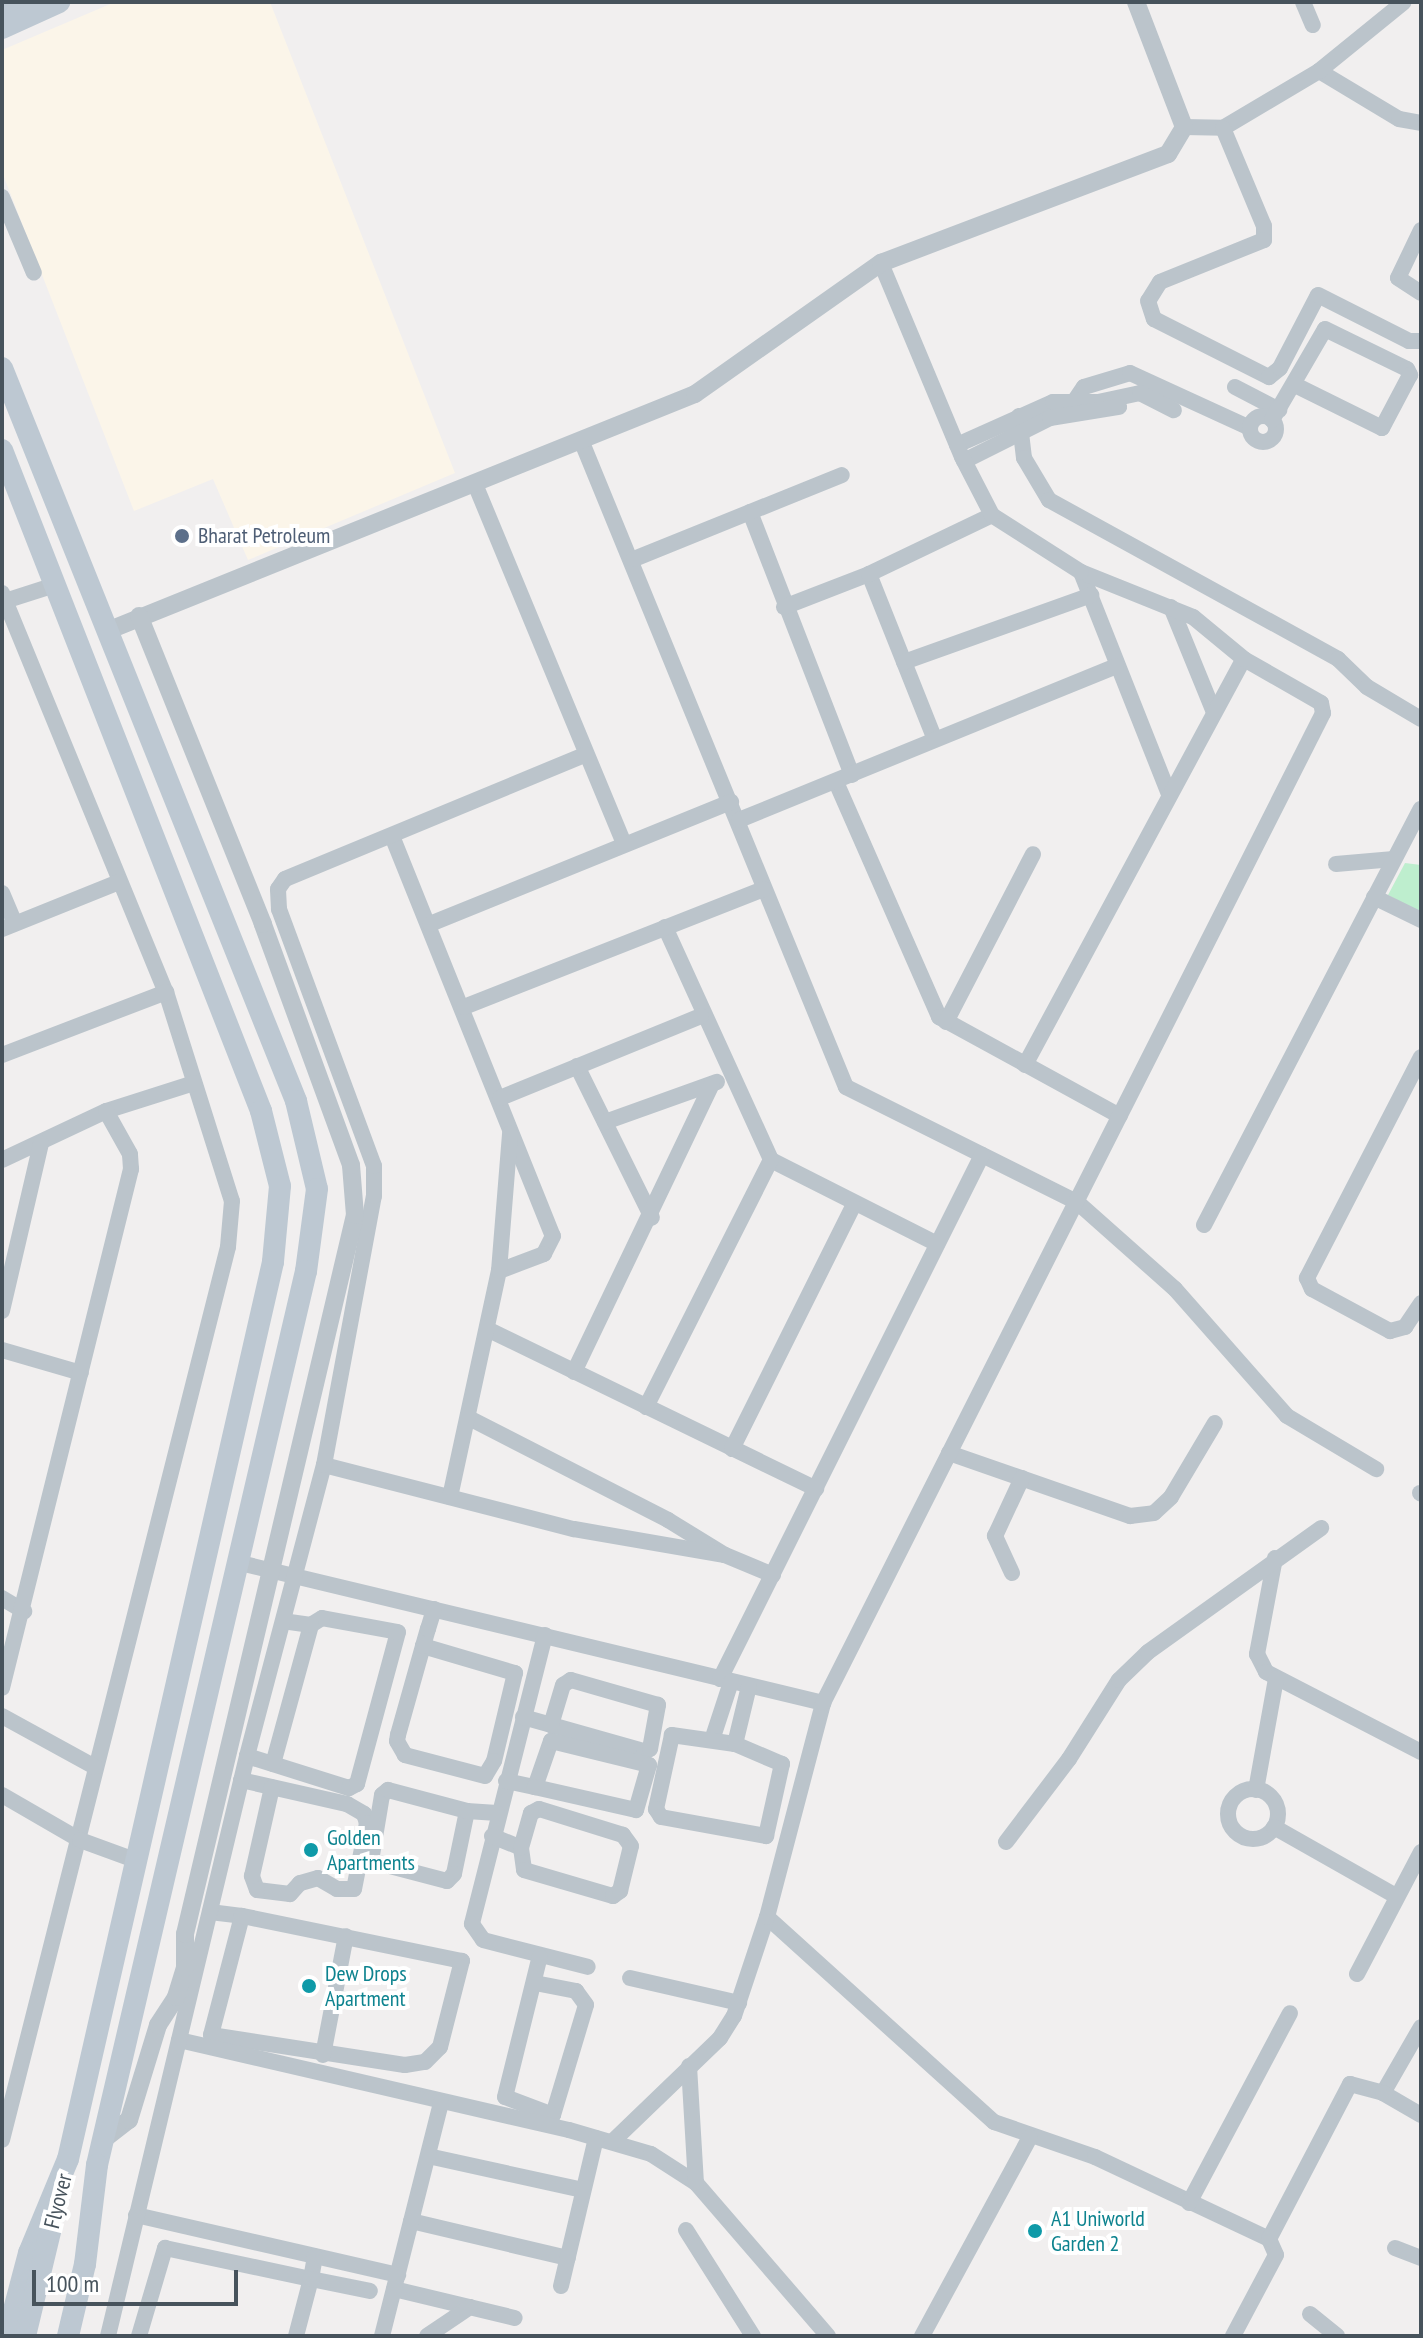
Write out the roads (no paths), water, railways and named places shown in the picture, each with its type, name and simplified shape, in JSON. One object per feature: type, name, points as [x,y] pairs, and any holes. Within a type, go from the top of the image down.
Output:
[{"type":"main road","points":[[2,9],[19,2]]},
{"type":"main road","points":[[2,28],[59,2]]},
{"type":"main road","points":[[2,368],[30,448],[296,1101],[317,1189],[306,1271],[97,2165],[85,2264],[60,2332]]},
{"type":"main road","points":[[7,2336],[29,2253],[68,2159],[273,1262],[280,1186],[261,1111],[4,454],[30,448]]},
{"type":"main road","points":[[19,494],[45,484]]},
{"type":"main road","points":[[171,878],[202,866]]},
{"type":"main road","name":"Flyover","points":[[27,2326],[68,2159]]},
{"type":"street","points":[[107,631],[475,484],[717,383],[881,263],[1158,159],[1173,150],[1184,127],[1136,2]]},
{"type":"street","points":[[1303,2],[1313,25]]},
{"type":"street","points":[[1184,127],[1223,128],[1319,71],[1404,2]]},
{"type":"street","points":[[1319,71],[1399,119],[1421,123]]},
{"type":"street","points":[[1223,128],[1264,226],[1264,240],[1160,282],[1148,301],[1154,319],[1269,377],[1280,368],[1318,295],[1409,341],[1421,341]]},
{"type":"street","points":[[2,197],[34,273]]},
{"type":"street","points":[[1421,230],[1398,278],[1421,293]]},
{"type":"street","points":[[561,2286],[582,2190],[604,2140],[720,2038],[739,2003],[767,1917],[823,1703],[1321,723],[1321,703],[1244,659],[1213,630],[1171,607],[1081,572],[992,515],[964,461],[881,263]]},
{"type":"street","points":[[1071,408],[1089,384],[1130,373],[1250,428],[1255,439],[1267,441],[1276,432],[1276,415],[1326,329],[1407,369],[1410,375],[1382,428],[1295,385]]},
{"type":"street","points":[[1235,387],[1276,415]]},
{"type":"street","points":[[957,445],[1050,418],[1071,408],[1136,402],[1171,413]]},
{"type":"street","points":[[964,461],[1021,424]]},
{"type":"street","points":[[1021,424],[1024,458],[1049,500],[1338,659],[1367,687],[1421,719]]},
{"type":"street","points":[[581,440],[634,559],[846,1087],[1077,1202],[1175,1289],[1300,1428],[1376,1469]]},
{"type":"street","points":[[634,559],[842,475]]},
{"type":"street","points":[[475,484],[624,844]]},
{"type":"street","points":[[750,512],[844,778],[929,1002],[946,1022],[1120,1116]]},
{"type":"street","points":[[784,607],[869,574],[992,515]]},
{"type":"street","points":[[1081,572],[1168,792]]},
{"type":"street","points":[[869,574],[934,737]]},
{"type":"street","points":[[2,2140],[6,2109],[80,1840],[95,1767],[232,1228],[227,1172],[194,1083],[166,992],[3,599],[55,585]]},
{"type":"street","points":[[904,662],[1091,595]]},
{"type":"street","points":[[1171,607],[1213,710]]},
{"type":"street","points":[[108,2336],[179,2040],[185,1934],[268,1570],[350,1251],[354,1190],[351,1165],[263,924],[139,616]]},
{"type":"street","points":[[1025,1065],[1095,941],[1168,792],[1244,659]]},
{"type":"street","points":[[739,820],[844,778],[934,737],[1116,666]]},
{"type":"street","points":[[103,2140],[129,2120],[158,2025],[182,1998],[210,1912],[247,1756],[324,1465],[374,1196],[374,1166],[279,909],[278,889],[285,879],[585,755]]},
{"type":"street","points":[[430,924],[731,802]]},
{"type":"street","points":[[1204,1225],[1421,809]]},
{"type":"street","points":[[392,836],[464,1007],[553,1236],[544,1254],[499,1271]]},
{"type":"street","points":[[1402,842],[1421,843]]},
{"type":"street","points":[[946,1022],[1033,854]]},
{"type":"street","points":[[1336,864],[1394,859]]},
{"type":"street","points":[[2,893],[8,926],[119,882]]},
{"type":"street","points":[[464,1007],[764,889]]},
{"type":"street","points":[[1374,897],[1421,920]]},
{"type":"street","points":[[665,927],[701,1016],[771,1160],[853,1206],[937,1244]]},
{"type":"street","points":[[2,1055],[166,992]]},
{"type":"street","points":[[500,1098],[701,1016]]},
{"type":"street","points":[[1421,1057],[1307,1278],[1312,1289],[1390,1331],[1405,1327],[1421,1303]]},
{"type":"street","points":[[577,1066],[652,1218]]},
{"type":"street","points":[[605,1122],[730,1076]]},
{"type":"street","points":[[2,1160],[106,1111],[194,1083]]},
{"type":"street","points":[[574,1372],[652,1218],[712,1084]]},
{"type":"street","points":[[2,1688],[24,1611],[131,1169],[130,1154],[106,1111]]},
{"type":"street","points":[[450,1497],[499,1271],[511,1127]]},
{"type":"street","points":[[2,1311],[9,1255],[41,1143]]},
{"type":"street","points":[[713,1737],[725,1681],[773,1575],[982,1155]]},
{"type":"street","points":[[646,1407],[771,1160]]},
{"type":"street","points":[[732,1449],[853,1206]]},
{"type":"street","points":[[487,1329],[816,1489]]},
{"type":"street","points":[[2,1350],[81,1373]]},
{"type":"street","points":[[469,1418],[668,1520],[725,1555],[773,1575]]},
{"type":"street","points":[[949,1453],[1130,1516],[1154,1513],[1171,1497],[1215,1423]]},
{"type":"street","points":[[324,1465],[574,1529],[725,1555]]},
{"type":"street","points":[[1012,1573],[995,1536],[1022,1478]]},
{"type":"street","points":[[1006,1842],[1069,1759],[1119,1680],[1148,1652],[1275,1558],[1321,1528]]},
{"type":"street","points":[[1275,1558],[1257,1654],[1276,1679],[1421,1752]]},
{"type":"street","points":[[240,1563],[823,1703]]},
{"type":"street","points":[[2,1598],[24,1611]]},
{"type":"street","points":[[423,1646],[515,1673],[494,1761],[485,1776],[405,1755],[400,1748],[398,1735],[423,1646],[434,1609]]},
{"type":"street","points":[[247,1756],[349,1788],[357,1784],[398,1637],[396,1630],[322,1618],[311,1625],[284,1621]]},
{"type":"street","points":[[273,1764],[311,1625]]},
{"type":"street","points":[[545,1635],[497,1813],[473,1931],[483,1940],[588,1967]]},
{"type":"street","points":[[1256,1790],[1276,1679]]},
{"type":"street","points":[[523,1717],[551,1725],[648,1751],[658,1705],[571,1680],[563,1685],[551,1725]]},
{"type":"street","points":[[735,1744],[749,1686]]},
{"type":"street","points":[[2,1716],[95,1767]]},
{"type":"street","points":[[672,1735],[713,1737],[735,1744],[782,1764],[763,1838],[658,1813],[672,1735]]},
{"type":"street","points":[[506,1781],[636,1810],[649,1765],[551,1741],[535,1787]]},
{"type":"street","points":[[241,1780],[272,1787],[347,1804],[364,1814],[367,1823],[354,1889],[337,1889],[318,1878],[300,1883],[290,1894],[257,1890],[252,1876],[272,1787]]},
{"type":"street","points":[[467,1811],[454,1874],[447,1881],[371,1861],[382,1795],[388,1790],[467,1811],[497,1813]]},
{"type":"street","points":[[1256,1790],[1276,1805],[1274,1827],[1255,1839],[1233,1828],[1232,1802],[1242,1792],[1256,1790]]},
{"type":"street","points":[[2,1795],[80,1840],[135,1860]]},
{"type":"street","points":[[539,1809],[623,1835],[631,1846],[620,1891],[613,1896],[524,1870],[521,1848],[531,1813],[539,1809]]},
{"type":"street","points":[[1274,1827],[1396,1896]]},
{"type":"street","points":[[492,1836],[521,1848]]},
{"type":"street","points":[[1357,1974],[1421,1852]]},
{"type":"street","points":[[210,1912],[242,1916],[346,1936],[462,1961],[440,2047],[425,2062],[405,2065],[323,2055],[211,2035],[242,1916]]},
{"type":"street","points":[[767,1917],[980,2110],[1030,2137],[1095,2157],[1269,2239],[1276,2255],[1233,2336]]},
{"type":"street","points":[[323,2055],[346,1936]]},
{"type":"street","points":[[535,1983],[576,1991],[586,2005],[553,2115],[505,2097],[540,1956]]},
{"type":"street","points":[[630,1978],[739,2003]]},
{"type":"street","points":[[1189,2203],[1290,2013]]},
{"type":"street","points":[[1383,2093],[1421,2027]]},
{"type":"street","points":[[179,2040],[604,2140],[651,2154],[696,2183],[828,2336]]},
{"type":"street","points":[[689,2066],[696,2183]]},
{"type":"street","points":[[1269,2239],[1344,2091],[1356,2083],[1383,2093],[1421,2115]]},
{"type":"street","points":[[382,2336],[441,2102]]},
{"type":"street","points":[[922,2336],[1030,2137]]},
{"type":"street","points":[[428,2156],[582,2190]]},
{"type":"street","points":[[136,2215],[315,2256],[470,2307],[515,2318]]},
{"type":"street","points":[[411,2221],[568,2258]]},
{"type":"street","points":[[686,2230],[753,2336]]},
{"type":"street","points":[[139,2336],[161,2252],[170,2246],[370,2291]]},
{"type":"street","points":[[1395,2248],[1421,2258]]},
{"type":"street","points":[[296,2336],[315,2256]]},
{"type":"street","points":[[427,2336],[470,2307]]},
{"type":"street","points":[[1310,2314],[1337,2336]]},
{"type":"place","name":"Bharat Petroleum","points":[[182,536]]},
{"type":"place","name":"Golden Apartments","points":[[311,1850]]},
{"type":"place","name":"Dew Drops Apartment","points":[[309,1986]]},
{"type":"place","name":"A1 Uniworld Garden 2","points":[[1035,2231]]}]
